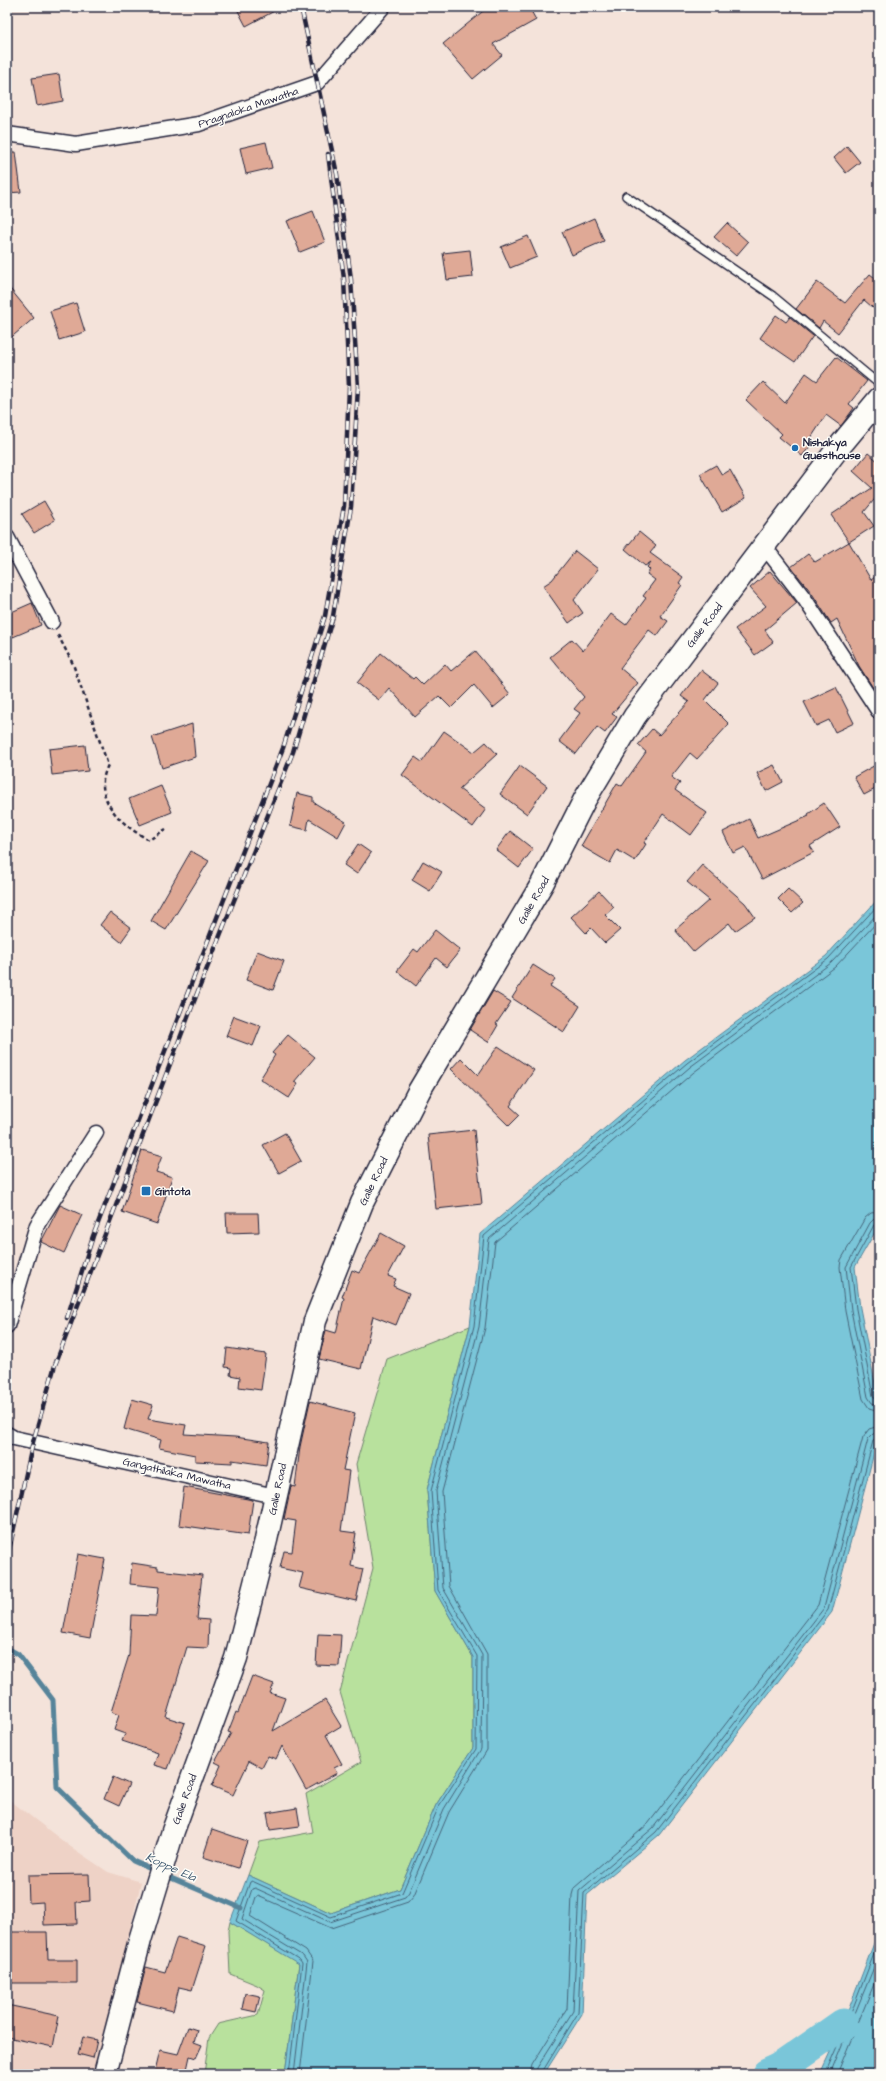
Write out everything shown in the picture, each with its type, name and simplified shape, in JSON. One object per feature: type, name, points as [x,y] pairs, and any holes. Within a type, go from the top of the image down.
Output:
[{"type":"highway","name":"Galle Road","points":[[105,2074],[140,1940],[173,1831],[236,1658],[266,1540],[315,1321],[362,1203],[419,1091],[542,884],[585,799],[635,716],[840,447],[879,399]]},
{"type":"street","name":"Pragnaloka Mawatha","points":[[7,134],[76,144],[199,124],[318,83],[383,7]]},
{"type":"street","points":[[7,537],[52,622]]},
{"type":"street","points":[[764,546],[804,598],[879,712]]},
{"type":"street","points":[[7,1326],[37,1225],[96,1133]]},
{"type":"street","name":"Gangathilaka Mawatha","points":[[7,1434],[14,1438],[79,1451],[275,1496]]},
{"type":"lane","points":[[626,196],[773,296],[879,384]]},
{"type":"path","points":[[52,622],[73,664],[108,764],[103,780],[108,805],[130,830],[149,840],[166,829]]},
{"type":"shaded area","points":[[7,1798],[68,1845],[108,1872],[141,1882],[107,2031],[94,2074],[7,2074]]},
{"type":"green space","points":[[470,1326],[427,1490],[435,1591],[473,1657],[473,1748],[436,1805],[400,1889],[331,1913],[248,1875],[260,1842],[313,1832],[306,1794],[361,1762],[340,1692],[373,1568],[356,1464],[387,1359]]},
{"type":"green space","points":[[230,1922],[299,1963],[285,2074],[204,2074],[209,2038],[218,2024],[258,2015],[265,1990],[257,1985],[230,1974],[228,1931]]},
{"type":"water","points":[[879,898],[879,1225],[855,1267],[860,1308],[879,1404],[879,1434],[832,1612],[659,1835],[587,1895],[582,2014],[544,2074],[285,2074],[299,1964],[230,1922],[248,1875],[331,1913],[400,1889],[436,1805],[473,1748],[473,1657],[435,1591],[427,1490],[470,1326],[480,1234],[685,1060],[826,956]]},
{"type":"water","points":[[879,1930],[879,2074],[820,2074],[843,2024]]},
{"type":"building","points":[[236,7],[282,7],[246,26]]},
{"type":"building","points":[[488,7],[529,7],[536,20],[493,44],[502,55],[473,79],[443,44]]},
{"type":"building","points":[[59,74],[63,101],[37,106],[32,78]]},
{"type":"building","points":[[266,142],[272,168],[246,174],[240,148]]},
{"type":"building","points":[[847,146],[860,162],[846,173],[834,158]]},
{"type":"building","points":[[7,152],[16,152],[21,192],[7,193]]},
{"type":"building","points":[[313,211],[325,242],[300,252],[287,221]]},
{"type":"building","points":[[594,218],[604,241],[572,255],[562,232]]},
{"type":"building","points":[[727,223],[748,242],[736,256],[714,237]]},
{"type":"building","points":[[528,236],[537,257],[510,268],[501,247]]},
{"type":"building","points":[[470,250],[473,277],[447,280],[443,253]]},
{"type":"building","points":[[870,274],[879,281],[879,313],[864,300],[838,333],[823,321],[819,328],[796,309],[817,282],[845,303]]},
{"type":"building","points":[[7,285],[34,318],[7,341]]},
{"type":"building","points":[[76,303],[85,332],[59,340],[50,311]]},
{"type":"building","points":[[776,315],[786,322],[790,317],[813,336],[795,362],[760,338]]},
{"type":"building","points":[[836,357],[867,381],[849,404],[854,408],[841,426],[826,415],[809,441],[812,444],[802,456],[779,437],[782,434],[746,400],[763,382],[785,403],[806,373],[817,381]]},
{"type":"building","points":[[868,453],[879,462],[879,494],[864,512],[874,526],[849,542],[831,515],[872,488],[853,471]]},
{"type":"building","points":[[716,465],[722,475],[730,470],[746,498],[722,512],[700,474]]},
{"type":"building","points":[[44,501],[55,520],[34,533],[22,514]]},
{"type":"building","points":[[639,532],[656,546],[650,553],[683,577],[679,583],[682,585],[660,616],[668,621],[657,636],[649,630],[620,668],[638,683],[612,714],[617,717],[605,733],[597,727],[576,754],[559,741],[580,713],[574,709],[584,697],[550,657],[572,639],[583,651],[611,614],[626,625],[646,598],[643,596],[655,580],[647,574],[650,570],[647,567],[651,562],[645,566],[625,549]]},
{"type":"building","points":[[849,542],[871,580],[879,574],[879,697],[859,666],[837,619],[831,623],[811,592],[791,567],[808,554],[815,562]]},
{"type":"building","points":[[575,551],[598,569],[574,600],[583,613],[569,623],[543,586],[552,580]]},
{"type":"building","points":[[770,571],[797,603],[765,630],[773,642],[755,655],[735,629],[766,606],[750,588]]},
{"type":"building","points":[[32,603],[41,625],[13,637],[7,623],[7,614]]},
{"type":"building","points":[[475,651],[510,694],[493,708],[474,685],[451,708],[439,696],[415,717],[389,688],[379,700],[357,683],[381,653],[413,679],[415,677],[423,685],[445,664],[451,671]]},
{"type":"building","points":[[701,670],[718,683],[705,700],[729,724],[697,759],[690,753],[671,777],[680,783],[675,790],[707,813],[691,835],[663,814],[644,843],[646,844],[635,861],[617,850],[610,863],[581,846],[617,783],[622,786],[646,752],[638,745],[652,729],[659,735],[689,702],[681,696]]},
{"type":"building","points":[[836,687],[854,723],[835,732],[829,720],[816,726],[804,702]]},
{"type":"building","points":[[192,724],[195,757],[162,768],[152,737]]},
{"type":"building","points":[[444,731],[474,752],[486,742],[497,754],[459,789],[486,809],[473,827],[402,775],[415,757],[422,762]]},
{"type":"building","points":[[85,745],[88,771],[52,775],[49,749]]},
{"type":"building","points":[[879,763],[879,787],[864,795],[854,777]]},
{"type":"building","points":[[774,765],[783,782],[766,791],[757,773]]},
{"type":"building","points":[[520,766],[547,786],[527,814],[500,794]]},
{"type":"building","points":[[161,786],[172,812],[140,825],[129,799]]},
{"type":"building","points":[[297,793],[313,797],[313,802],[346,822],[338,837],[309,819],[307,830],[290,826]]},
{"type":"building","points":[[824,803],[840,827],[810,846],[814,852],[762,879],[745,847],[733,853],[723,832],[749,819],[758,838],[809,816],[808,814]]},
{"type":"building","points":[[510,831],[533,849],[519,868],[496,850]]},
{"type":"building","points":[[358,844],[371,853],[357,874],[344,865]]},
{"type":"building","points":[[191,851],[209,861],[166,930],[151,921]]},
{"type":"building","points":[[423,861],[442,872],[430,891],[412,880]]},
{"type":"building","points":[[702,865],[745,903],[755,917],[735,931],[729,923],[694,952],[675,930],[709,900],[687,882]]},
{"type":"building","points":[[788,889],[803,903],[792,913],[778,899]]},
{"type":"building","points":[[599,891],[614,907],[605,915],[620,930],[605,943],[591,928],[586,933],[571,917]]},
{"type":"building","points":[[110,912],[131,928],[121,942],[100,925]]},
{"type":"building","points":[[435,930],[460,950],[447,967],[436,958],[416,986],[397,971],[414,949],[418,952]]},
{"type":"building","points":[[257,951],[284,961],[273,990],[246,980]]},
{"type":"building","points":[[533,965],[555,979],[550,986],[580,1006],[564,1032],[512,998]]},
{"type":"building","points":[[493,991],[511,1002],[496,1024],[498,1025],[488,1042],[470,1030]]},
{"type":"building","points":[[234,1016],[261,1026],[253,1046],[226,1036]]},
{"type":"building","points":[[288,1035],[315,1057],[294,1082],[298,1084],[289,1098],[260,1079],[275,1055],[272,1053]]},
{"type":"building","points":[[498,1046],[534,1070],[510,1106],[520,1115],[509,1126],[451,1069],[461,1058],[478,1075]]},
{"type":"building","points":[[474,1130],[482,1204],[436,1209],[428,1135]]},
{"type":"building","points":[[285,1133],[301,1161],[279,1173],[263,1145]]},
{"type":"building","points":[[142,1150],[162,1156],[156,1172],[172,1177],[157,1224],[122,1212]]},
{"type":"building","points":[[60,1205],[82,1215],[64,1253],[41,1242]]},
{"type":"building","points":[[226,1213],[258,1213],[259,1232],[227,1233]]},
{"type":"building","points":[[381,1233],[404,1246],[388,1276],[396,1279],[393,1286],[409,1293],[396,1325],[373,1316],[361,1369],[319,1359],[326,1330],[336,1333],[344,1298],[342,1297],[352,1270],[359,1273]]},
{"type":"building","points":[[227,1348],[266,1354],[261,1390],[239,1387],[240,1377],[230,1375],[231,1368],[225,1367]]},
{"type":"building","points":[[132,1399],[153,1405],[148,1419],[186,1425],[184,1434],[235,1437],[269,1442],[266,1465],[232,1460],[232,1463],[195,1461],[195,1455],[159,1448],[161,1440],[124,1429]]},
{"type":"building","points":[[310,1401],[355,1413],[343,1470],[349,1471],[341,1531],[356,1533],[351,1566],[363,1569],[356,1601],[299,1588],[303,1573],[280,1568],[284,1551],[292,1552],[296,1521],[284,1519],[291,1486],[295,1487],[300,1447]]},
{"type":"building","points":[[184,1487],[253,1500],[248,1535],[179,1525]]},
{"type":"building","points":[[78,1554],[105,1559],[90,1638],[63,1633]]},
{"type":"building","points":[[132,1563],[158,1567],[158,1570],[202,1575],[197,1619],[209,1620],[208,1648],[187,1647],[166,1717],[185,1723],[168,1769],[154,1765],[158,1753],[122,1741],[125,1734],[114,1730],[119,1715],[111,1712],[129,1655],[131,1615],[156,1616],[159,1587],[130,1584]]},
{"type":"building","points":[[318,1634],[341,1635],[339,1666],[316,1665]]},
{"type":"building","points":[[252,1676],[274,1684],[270,1693],[285,1698],[273,1731],[325,1700],[341,1726],[326,1735],[342,1764],[334,1768],[337,1773],[306,1790],[282,1746],[276,1759],[268,1756],[262,1768],[249,1761],[233,1795],[212,1786],[221,1765],[215,1762],[231,1733],[228,1732],[236,1712],[238,1713]]},
{"type":"building","points":[[113,1777],[129,1784],[119,1806],[104,1799]]},
{"type":"building","points":[[297,1808],[300,1826],[270,1830],[267,1813]]},
{"type":"building","points":[[212,1829],[247,1841],[238,1868],[203,1857]]},
{"type":"building","points":[[89,1874],[90,1901],[76,1902],[77,1924],[44,1925],[43,1902],[29,1903],[28,1875]]},
{"type":"building","points":[[7,1932],[47,1932],[48,1960],[77,1960],[77,1983],[7,1983]]},
{"type":"building","points":[[177,1937],[206,1946],[192,1990],[179,1987],[173,2011],[137,2002],[146,1967],[165,1972]]},
{"type":"building","points":[[245,1993],[260,1996],[256,2012],[242,2009]]},
{"type":"building","points":[[7,2005],[59,2016],[53,2047],[7,2037]]},
{"type":"building","points":[[188,2027],[197,2030],[194,2042],[202,2045],[196,2058],[190,2056],[186,2074],[167,2074],[155,2071],[160,2050],[178,2054]]},
{"type":"building","points":[[83,2037],[97,2040],[93,2058],[78,2054]]},
{"type":"waterway","name":"Koppe Ela","points":[[7,1648],[18,1654],[53,1700],[57,1787],[133,1861],[155,1871]]},
{"type":"waterway","name":"Koppe Ela","points":[[164,1875],[241,1908]]},
{"type":"waterway","points":[[767,2074],[780,2068],[843,2024]]},
{"type":"railway","points":[[7,1559],[33,1442],[55,1365],[198,991],[293,752],[333,616],[351,507],[358,387],[351,279],[337,174],[301,7]]},
{"type":"railway","points":[[67,1318],[93,1236],[283,748],[325,616],[344,506],[349,387],[344,279],[328,154]]},
{"type":"place","name":"Nishakya Guesthouse","points":[[795,448]]},
{"type":"place","name":"Gintota","points":[[146,1191]]}]
